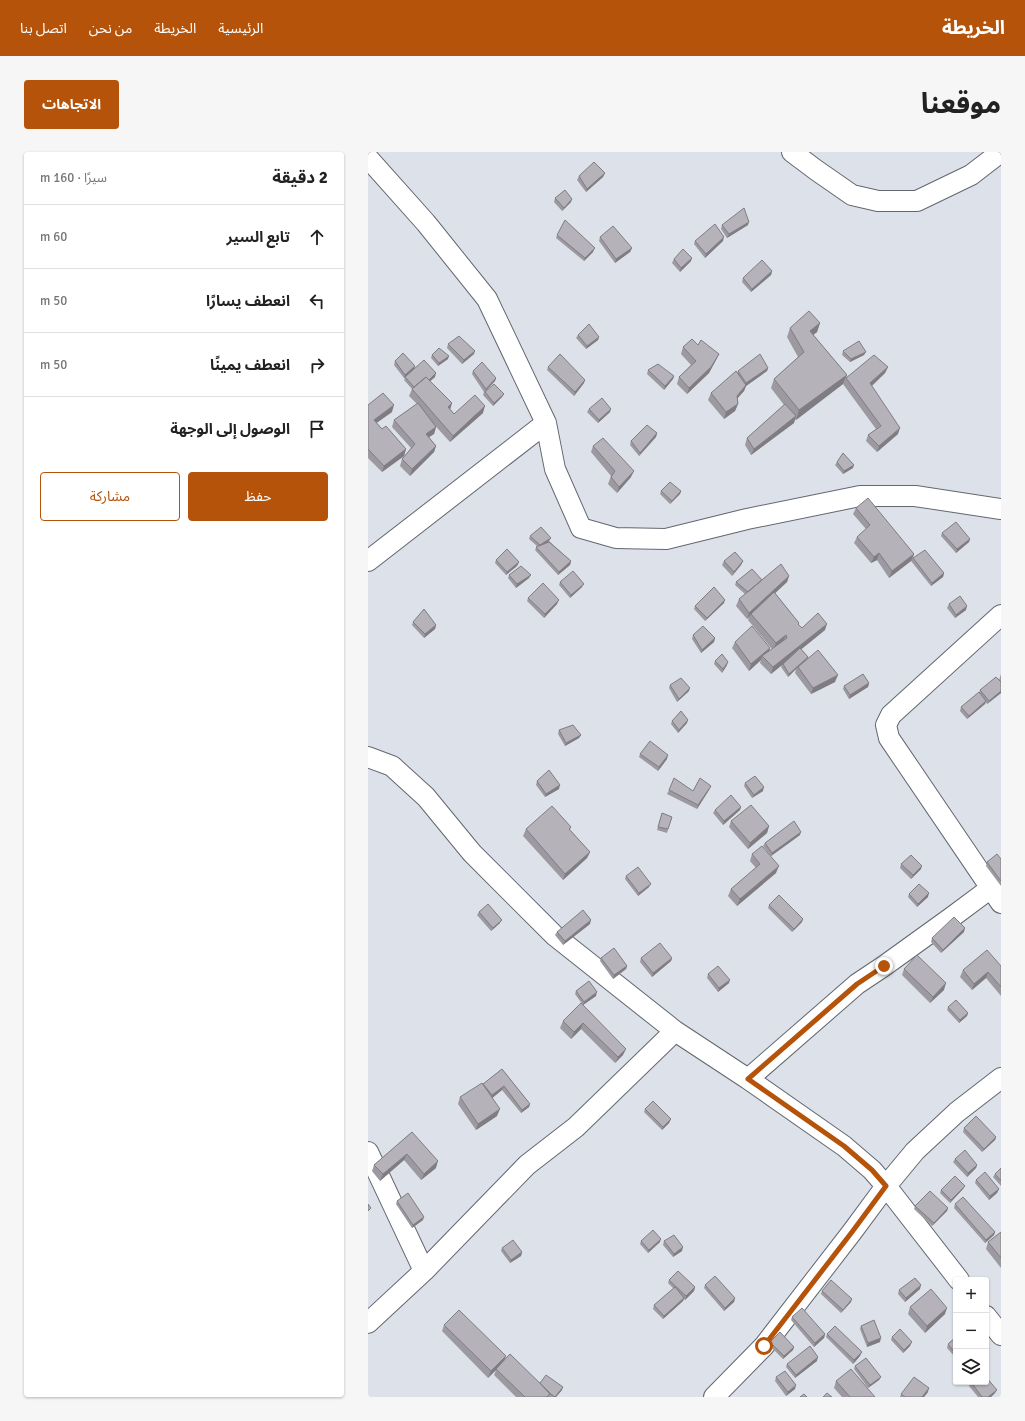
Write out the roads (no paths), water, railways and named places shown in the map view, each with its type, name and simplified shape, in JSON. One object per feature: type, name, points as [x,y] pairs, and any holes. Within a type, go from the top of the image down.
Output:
[{"type":"street","points":[[792,152],[852,194],[878,201],[917,201],[971,174],[1001,152]]},
{"type":"street","points":[[368,158],[426,223],[487,299],[546,423],[555,469],[581,528],[616,538],[666,539],[747,519],[860,496],[915,496],[999,512]]},
{"type":"street","points":[[368,561],[546,423]]},
{"type":"street","points":[[748,1079],[857,984],[998,889],[889,738],[886,726],[891,715],[1001,615]]},
{"type":"street","points":[[368,757],[392,766],[426,797],[472,853],[554,936],[675,1031],[748,1079],[844,1146],[872,1170],[956,1277]]},
{"type":"street","points":[[368,1323],[424,1271],[527,1165],[576,1127],[675,1031]]},
{"type":"street","points":[[714,1397],[764,1346],[886,1186],[916,1151],[957,1112],[1001,1078]]},
{"type":"street","points":[[368,1152],[424,1271]]},
{"type":"street","points":[[989,1320],[1001,1335]]}]
